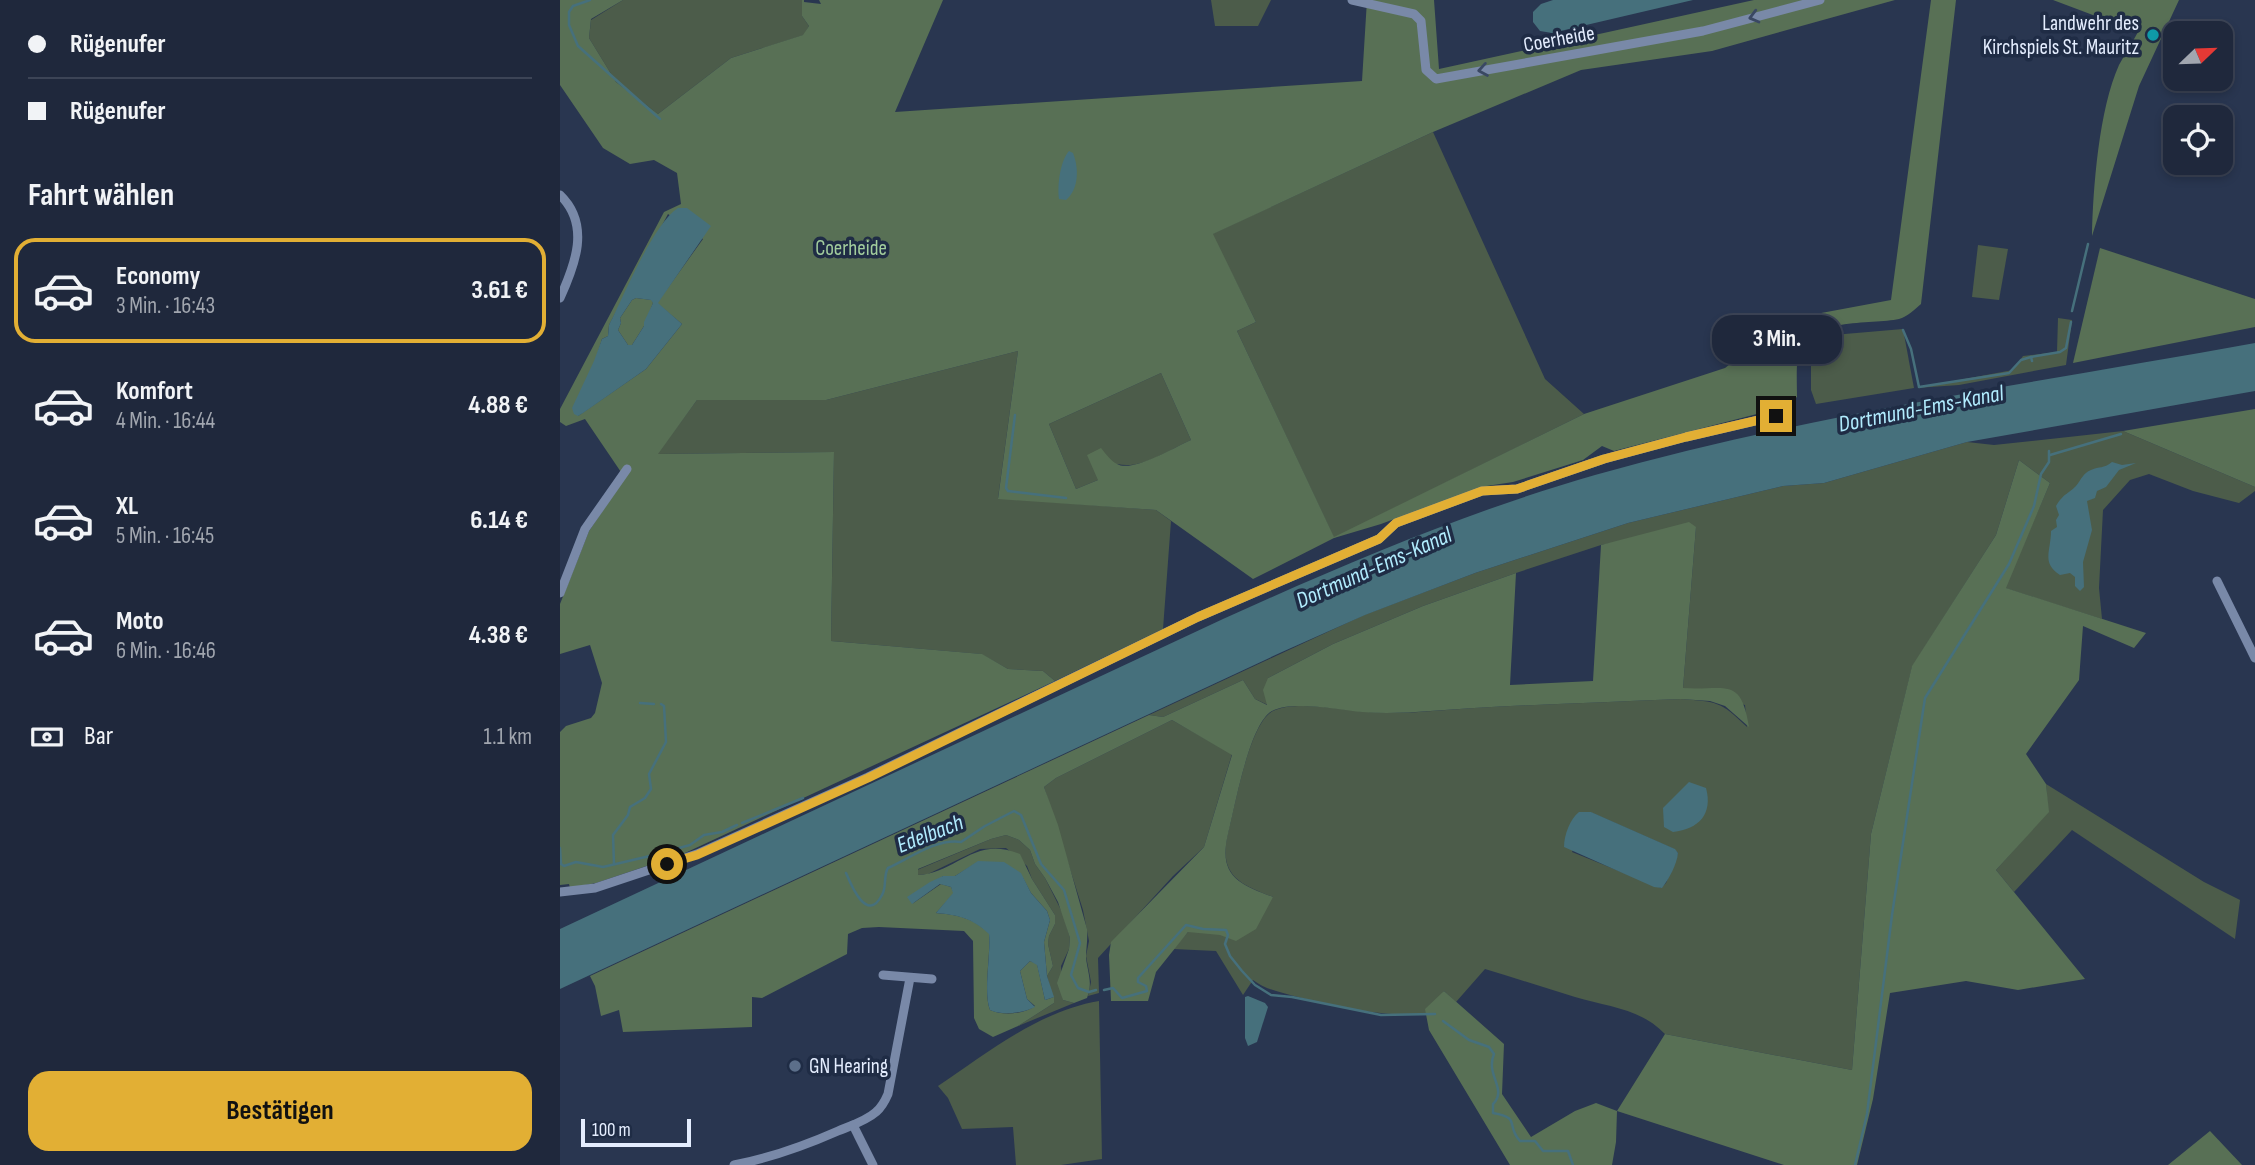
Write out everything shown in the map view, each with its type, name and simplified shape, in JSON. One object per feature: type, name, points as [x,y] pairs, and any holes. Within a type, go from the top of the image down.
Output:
[{"type":"street","name":"Coerheide","points":[[1352,0],[1415,14],[1421,21],[1426,70],[1436,79],[1703,31],[1820,0]]},
{"type":"street","points":[[560,195],[573,215],[578,229],[574,267],[560,298]]},
{"type":"street","points":[[560,892],[595,888],[697,855],[868,778],[1198,617],[1379,539],[1393,526],[1414,515],[1482,491],[1517,489],[1604,459],[1776,416]]},
{"type":"street","points":[[560,593],[585,529],[627,469]]},
{"type":"street","points":[[2217,581],[2255,657]]},
{"type":"street","points":[[883,975],[932,979]]},
{"type":"street","points":[[734,1165],[807,1144],[874,1114],[888,1094],[910,978]]},
{"type":"street","points":[[853,1125],[873,1165]]},
{"type":"green space","name":"Coerheide","points":[[560,0],[623,0],[591,19],[589,38],[616,82],[658,114],[731,58],[803,35],[809,26],[802,16],[802,0],[821,4],[819,0],[943,0],[895,112],[1362,81],[1367,0],[1434,0],[1439,69],[1754,0],[1895,0],[1712,51],[1581,70],[1433,132],[1213,234],[1256,322],[1237,331],[1334,537],[1584,414],[1725,368],[1789,319],[1891,300],[1931,0],[1956,0],[1921,304],[1914,310],[1899,319],[1841,325],[1813,334],[1803,342],[1798,354],[1797,397],[1780,408],[1614,451],[1602,446],[1583,460],[1513,482],[1480,487],[1381,524],[1334,538],[1253,579],[1156,510],[998,499],[1018,351],[826,400],[697,400],[658,454],[834,452],[831,641],[982,654],[1008,669],[1043,671],[1055,681],[685,853],[596,883],[570,888],[569,884],[560,885],[560,732],[566,726],[591,718],[595,713],[602,683],[590,645],[560,654],[560,604],[589,531],[625,478],[585,419],[566,426],[560,422],[560,409],[664,212],[681,204],[677,173],[654,160],[630,164],[603,148],[560,85]],"holes":[[[668,214],[703,239],[657,303],[682,324],[646,369],[578,416],[602,339],[608,336],[609,325]],[[1161,373],[1191,440],[1143,462],[1124,466],[1113,461],[1101,448],[1087,455],[1098,480],[1076,489],[1049,424]]]},
{"type":"green space","points":[[623,0],[802,0],[802,16],[809,26],[804,35],[731,58],[658,114],[616,82],[589,38],[591,20]]},
{"type":"green space","points":[[1211,0],[1271,0],[1258,26],[1215,26]]},
{"type":"green space","points":[[2053,0],[2179,0],[2169,21],[2163,21],[2163,34],[2139,86],[2092,236],[2096,172],[2106,104],[2119,65],[2138,32]]},
{"type":"green space","points":[[1433,132],[1545,379],[1584,414],[1334,538],[1237,331],[1256,322],[1212,234]]},
{"type":"green space","points":[[1978,245],[2008,249],[1999,300],[1972,297]]},
{"type":"green space","points":[[2100,248],[2255,299],[2255,327],[2073,363]]},
{"type":"green space","points":[[636,298],[652,300],[653,303],[644,326],[632,345],[628,345],[618,330],[620,318]]},
{"type":"green space","points":[[2058,318],[2072,320],[2066,365],[1959,385],[1916,388],[2013,370],[2023,356],[2057,352]]},
{"type":"green space","points":[[1903,329],[1914,388],[1816,404],[1811,390],[1811,350],[1821,339],[1833,335]]},
{"type":"green space","points":[[1018,351],[998,498],[1156,510],[1171,521],[1163,629],[1055,681],[1043,671],[1008,669],[981,654],[831,641],[834,452],[657,454],[697,400],[826,400]]},
{"type":"green space","points":[[1161,373],[1191,440],[1145,462],[1117,464],[1098,480],[1076,489],[1049,424]]},
{"type":"green space","points":[[2255,409],[2255,487],[2123,431]]},
{"type":"green space","points":[[2123,431],[2255,487],[2255,491],[2239,503],[2193,491],[2149,474],[2130,480],[2103,510],[2099,588],[2102,619],[2005,588],[2050,483],[2019,460],[1996,535],[1912,667],[1871,834],[1852,1070],[1665,1034],[1655,1025],[1634,1014],[1485,969],[1456,1002],[1444,991],[1428,1015],[1395,1014],[1362,1011],[1314,1001],[1275,991],[1253,980],[1243,995],[1216,951],[1173,949],[1188,932],[1273,897],[1234,876],[1226,859],[1226,847],[1250,748],[1264,719],[1273,711],[1306,706],[1408,713],[1681,699],[1718,704],[1747,727],[1745,705],[1683,688],[1696,527],[1601,545],[1423,606],[1333,644],[1268,678],[1268,705],[1255,699],[1243,680],[1163,717],[1149,715],[1364,615],[1475,573],[1628,523],[1783,486],[1824,483],[1967,442],[1994,445]],"holes":[[[1590,812],[1678,853],[1666,883],[1661,888],[1572,852]]]},
{"type":"green space","points":[[2019,460],[2050,483],[2006,588],[2146,633],[2134,648],[2083,626],[2079,680],[2026,754],[2046,784],[2049,812],[1996,870],[2085,979],[2018,990],[1966,981],[1890,993],[1873,1099],[1857,1165],[1784,1165],[1617,1111],[1665,1034],[1852,1070],[1871,834],[1912,666],[1996,535]]},
{"type":"green space","points":[[1689,522],[1696,527],[1683,688],[1720,688],[1736,693],[1746,711],[1749,727],[1725,706],[1710,701],[1681,699],[1404,713],[1303,706],[1272,711],[1256,732],[1250,749],[1228,834],[1226,860],[1229,869],[1241,882],[1273,897],[1256,929],[1236,941],[1220,935],[1188,932],[1156,972],[1148,1001],[1111,1001],[1111,942],[1204,847],[1232,755],[1172,720],[1056,778],[1044,787],[1058,825],[1087,929],[1086,958],[1090,983],[1087,998],[1074,1003],[1063,1000],[1057,983],[1070,938],[1058,902],[1035,864],[1030,850],[1019,840],[1006,835],[918,869],[918,875],[932,873],[990,849],[1004,849],[1020,854],[1055,915],[1055,924],[1048,944],[1053,966],[1047,976],[1044,942],[1050,920],[1047,911],[1031,893],[1023,878],[978,862],[955,876],[943,876],[912,904],[941,884],[951,887],[954,893],[936,913],[965,918],[989,933],[987,994],[990,1010],[1013,1013],[1035,1006],[1027,999],[1020,971],[1030,961],[1037,964],[1045,1000],[1054,997],[1054,1003],[1018,1026],[993,1037],[979,1029],[974,1018],[973,941],[964,931],[879,927],[862,928],[848,934],[847,954],[762,998],[752,997],[752,1027],[623,1032],[619,1010],[601,1016],[595,986],[590,976],[1149,715],[1163,717],[1243,680],[1255,699],[1267,705],[1263,690],[1268,678],[1333,644],[1423,606],[1516,573],[1510,685],[1593,681],[1601,545]]},
{"type":"green space","points":[[1172,720],[1232,754],[1204,847],[1173,876],[1098,958],[1099,993],[1088,996],[1091,982],[1086,956],[1089,941],[1083,910],[1044,787],[1056,778]]},
{"type":"green space","points":[[2046,784],[2204,882],[2240,900],[2235,939],[2072,830],[2014,892],[1996,870],[2048,812]]},
{"type":"green space","points":[[1006,835],[1019,840],[1030,850],[1063,914],[1070,938],[1069,949],[1061,966],[1063,1000],[1074,1003],[1018,1026],[1054,1003],[1047,976],[1053,966],[1048,944],[1055,924],[1055,915],[1032,879],[1027,866],[1006,848],[980,849],[928,874],[918,875],[917,870]]},
{"type":"green space","points":[[1444,991],[1504,1044],[1502,1094],[1531,1137],[1575,1111],[1596,1103],[1617,1111],[1612,1165],[1510,1165],[1429,1030],[1425,1009]]},
{"type":"green space","points":[[1099,1001],[1102,1159],[1061,1165],[1016,1165],[1013,1127],[962,1129],[948,1098],[938,1086],[1014,1035],[1055,1014]]},
{"type":"green space","points":[[2210,1131],[2242,1165],[2168,1165]]},
{"type":"water","points":[[1553,0],[1693,0],[1552,33],[1540,31],[1533,22],[1533,12],[1541,4]]},
{"type":"water","points":[[1069,151],[1075,159],[1077,178],[1066,200],[1059,199],[1058,187],[1061,167]]},
{"type":"water","points":[[678,208],[687,208],[711,226],[658,303],[682,324],[646,369],[578,416],[572,408],[602,339],[608,336],[609,325],[649,244],[668,216]],"holes":[[[632,300],[651,300],[653,303],[644,326],[632,345],[628,345],[618,330],[620,318]]]},
{"type":"water","name":"Dortmund-Ems-Kanal","points":[[2255,343],[2255,391],[1967,442],[1824,483],[1783,486],[1628,523],[1475,573],[1365,615],[1282,652],[560,989],[560,929],[1223,619],[1453,522],[1595,475],[1758,434],[1924,401]]},
{"type":"water","points":[[2112,462],[2122,465],[2136,463],[2119,470],[2106,487],[2097,491],[2095,498],[2087,501],[2092,530],[2083,562],[2084,587],[2080,591],[2075,586],[2075,577],[2070,573],[2060,575],[2049,561],[2051,531],[2057,527],[2056,520],[2059,515],[2056,506],[2086,473]]},
{"type":"water","points":[[1689,782],[1706,788],[1708,797],[1705,813],[1697,824],[1673,832],[1664,827],[1663,808]]},
{"type":"water","points":[[1579,812],[1591,812],[1675,849],[1678,853],[1676,862],[1662,888],[1654,887],[1564,847],[1568,828]]},
{"type":"water","points":[[978,861],[1004,862],[1021,873],[1031,893],[1047,911],[1050,920],[1044,942],[1047,976],[1054,997],[1045,1000],[1037,965],[1030,961],[1020,971],[1027,999],[1035,1007],[1030,1009],[1006,1013],[990,1010],[987,994],[989,934],[964,918],[936,913],[953,893],[951,887],[940,884],[912,904],[907,897],[943,876],[955,876]]},
{"type":"water","points":[[1248,996],[1268,1007],[1257,1042],[1248,1046],[1245,1038],[1245,997]]},
{"type":"waterway","points":[[590,0],[573,6],[569,12],[569,25],[578,46],[660,119]]},
{"type":"waterway","points":[[2072,311],[2088,244]]},
{"type":"waterway","points":[[2031,357],[2060,352],[2066,348],[2071,322]]},
{"type":"waterway","name":"Dortmund-Ems-Kanal","points":[[1903,330],[1911,349],[1919,387],[2009,373],[2021,360],[2031,357],[2032,361]]},
{"type":"waterway","points":[[1015,415],[1006,488],[1008,491],[1066,498]]},
{"type":"waterway","points":[[2050,455],[2121,434]]},
{"type":"waterway","points":[[1855,1165],[1867,1114],[1892,915],[1925,698],[2009,564],[2034,506],[2041,474],[2049,462],[2049,451]]},
{"type":"waterway","points":[[640,703],[654,704]]},
{"type":"waterway","points":[[614,864],[613,835],[628,815],[630,807],[645,798],[651,789],[649,774],[666,742],[664,706],[661,704]]},
{"type":"waterway","name":"Edelbach","points":[[742,823],[803,798]]},
{"type":"waterway","name":"Edelbach","points":[[846,873],[860,899],[871,905],[876,903],[883,892],[888,868],[933,846],[961,842],[1014,811],[1021,815],[1041,864],[1064,890],[1080,943],[1071,975],[1078,988],[1089,992],[1096,990]]},
{"type":"waterway","name":"Edelbach","points":[[560,848],[561,864],[564,866],[576,862],[603,867],[690,845],[704,835],[722,832],[737,825]]},
{"type":"waterway","name":"Edelbach","points":[[1104,990],[1113,988],[1122,998],[1147,991],[1146,986],[1138,982],[1138,978],[1186,925],[1226,930],[1228,935],[1225,944],[1230,956],[1255,985],[1271,995],[1381,1015],[1435,1014]]},
{"type":"waterway","name":"Edelbach","points":[[1443,1021],[1469,1040],[1489,1047],[1494,1054],[1492,1069],[1498,1093],[1493,1104],[1493,1113],[1510,1120],[1520,1141],[1535,1141],[1543,1151],[1568,1151],[1573,1165]]},
{"type":"place","name":"Landwehr des Kirchspiels St. Mauritz","points":[[2153,35]]},
{"type":"place","name":"GN Hearing","points":[[795,1066]]},
{"type":"route","points":[[667,864],[697,855],[868,778],[1198,617],[1379,539],[1396,523],[1414,515],[1482,491],[1517,489],[1604,459],[1776,416]]}]
